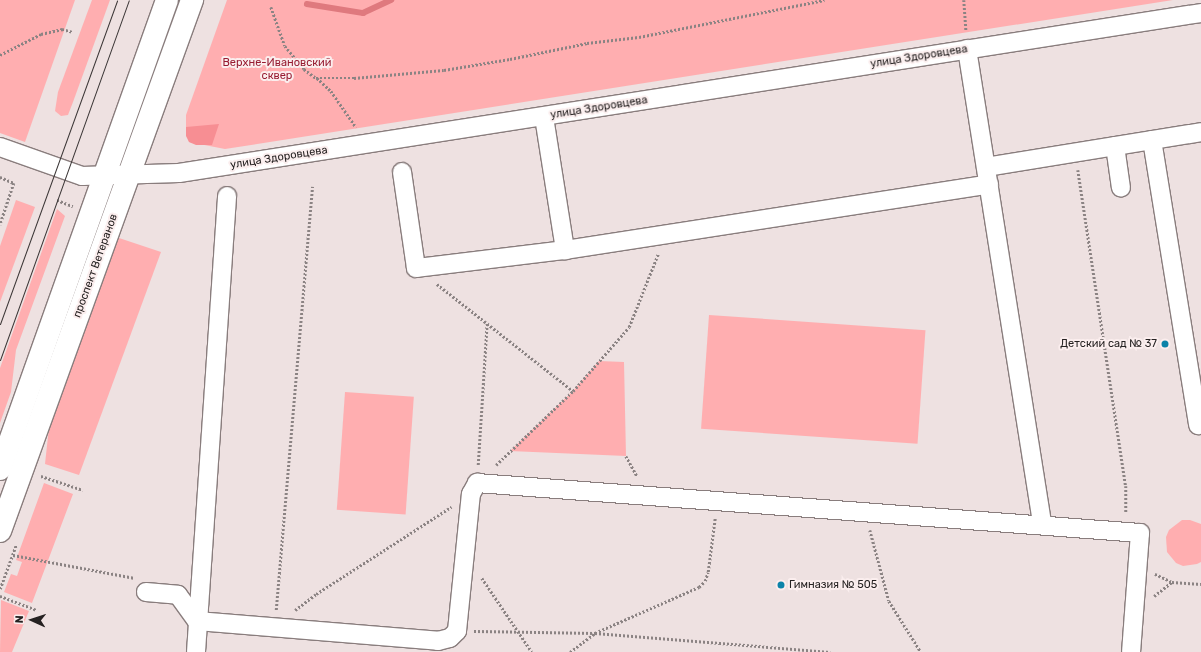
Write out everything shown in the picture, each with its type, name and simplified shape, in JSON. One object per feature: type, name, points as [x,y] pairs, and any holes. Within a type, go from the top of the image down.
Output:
[{"type":"main road","name":"проспект Ветеранов","points":[[0,469],[166,0]]},
{"type":"main road","name":"проспект Ветеранов","points":[[0,531],[192,0]]},
{"type":"street","name":"улица Здоровцева","points":[[0,147],[82,176],[179,173],[1201,13]]},
{"type":"street","points":[[968,49],[1042,525]]},
{"type":"street","points":[[544,117],[565,250]]},
{"type":"street","points":[[402,172],[416,268],[565,250],[664,236],[987,176],[1075,152],[1201,132]]},
{"type":"street","points":[[1152,140],[1198,424]]},
{"type":"street","points":[[1115,146],[1122,188]]},
{"type":"street","points":[[196,652],[227,196]]},
{"type":"street","points":[[146,592],[178,595],[197,621],[438,641],[450,638],[457,631],[474,489],[717,500],[1140,533],[1131,652]]},
{"type":"path","points":[[316,78],[354,78],[444,70],[510,59],[587,42],[639,37],[824,0]]},
{"type":"path","points":[[964,0],[968,49]]},
{"type":"path","points":[[271,7],[285,46],[300,65],[331,91],[360,131]]},
{"type":"path","points":[[0,55],[46,33],[62,29],[73,32]]},
{"type":"path","points":[[1075,152],[1126,486],[1127,532]]},
{"type":"path","points":[[0,177],[14,183],[0,224]]},
{"type":"path","points":[[274,627],[312,187]]},
{"type":"path","points":[[274,627],[316,594],[474,489],[573,391],[629,327],[664,236]]},
{"type":"path","points":[[416,268],[573,391]]},
{"type":"path","points":[[474,489],[487,323]]},
{"type":"path","points":[[41,476],[83,490]]},
{"type":"path","points":[[570,652],[595,633],[699,587],[705,581],[717,500]]},
{"type":"path","points":[[865,512],[889,602],[921,652]]},
{"type":"path","points":[[13,555],[134,577],[146,592]]},
{"type":"path","points":[[466,556],[532,652]]},
{"type":"path","points":[[1134,610],[1172,582],[1201,584]]},
{"type":"path","points":[[0,596],[36,610]]},
{"type":"path","points":[[457,631],[595,633],[830,652]]},
{"type":"green space","points":[[0,0],[75,0],[25,142],[0,133]]},
{"type":"green space","points":[[92,0],[110,0],[68,115],[61,116],[55,111],[58,92]]},
{"type":"green space","name":"Верхне-Ивановский сквер","points":[[227,0],[1173,0],[225,149],[189,142],[186,127],[186,115]]},
{"type":"green space","points":[[16,200],[35,207],[0,302],[0,246]]},
{"type":"green space","points":[[57,209],[65,216],[16,350],[11,392],[0,423],[0,368]]},
{"type":"green space","points":[[113,236],[161,252],[79,475],[45,464],[51,409]]},
{"type":"green space","points":[[709,315],[925,330],[918,444],[701,429]]},
{"type":"green space","points":[[599,361],[624,362],[626,456],[510,451],[573,391]]},
{"type":"green space","points":[[345,392],[414,397],[406,515],[337,510]]},
{"type":"green space","points":[[44,483],[73,494],[32,603],[4,592],[11,574],[17,576],[22,562],[16,560]]},
{"type":"green space","points":[[1182,520],[1190,520],[1201,524],[1201,562],[1197,564],[1183,566],[1176,563],[1167,552],[1166,537],[1169,530]]},
{"type":"green space","points":[[1,600],[29,611],[12,652],[0,652]]},
{"type":"shaded area","points":[[219,124],[212,145],[196,145],[189,142],[186,136],[186,127]]},
{"type":"waterway","points":[[307,4],[363,13],[391,0]]},
{"type":"tram line","points":[[0,324],[117,0]]},
{"type":"tram line","points":[[0,360],[129,0]]},
{"type":"place","name":"Детский сад № 37","points":[[1165,344]]},
{"type":"place","name":"Гимназия № 505","points":[[781,585]]}]
